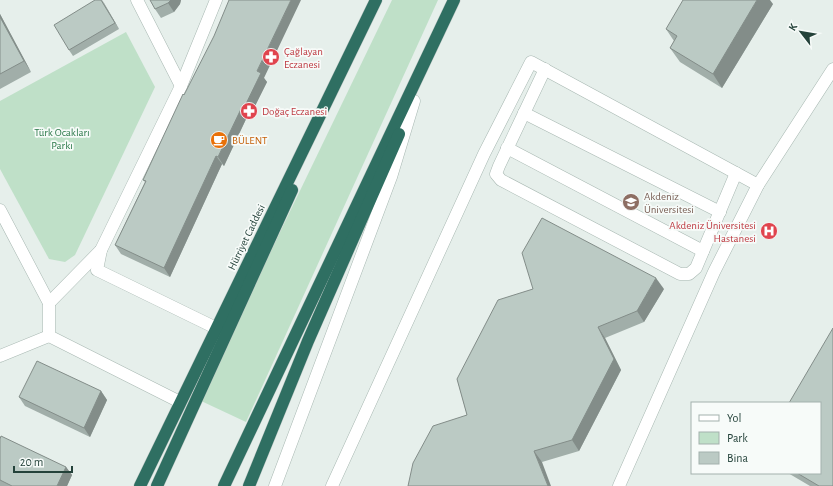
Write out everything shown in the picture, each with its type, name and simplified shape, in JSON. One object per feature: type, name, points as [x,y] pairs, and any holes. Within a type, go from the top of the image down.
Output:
[{"type":"highway","name":"Hürriyet Caddesi","points":[[140,486],[377,0]]},
{"type":"highway","points":[[157,486],[377,0]]},
{"type":"highway","points":[[224,486],[454,0]]},
{"type":"highway","points":[[249,486],[308,341],[457,0]]},
{"type":"street","points":[[137,0],[181,86]]},
{"type":"street","points":[[216,0],[181,86],[101,250],[97,270],[216,328]]},
{"type":"street","points":[[332,486],[484,154],[531,62],[758,185]]},
{"type":"street","points":[[545,69],[496,174],[501,180],[680,274],[689,274],[696,268],[736,173]]},
{"type":"street","points":[[619,486],[714,272],[758,185],[833,69]]},
{"type":"street","points":[[275,486],[391,177],[414,101]]},
{"type":"street","points":[[524,112],[720,212]]},
{"type":"street","points":[[507,148],[703,251]]},
{"type":"street","points":[[0,210],[49,303],[49,336]]},
{"type":"street","points":[[49,303],[101,250]]},
{"type":"street","points":[[0,356],[49,336],[180,402]]},
{"type":"green space","points":[[392,0],[438,0],[246,422],[199,400]]},
{"type":"green space","name":"Türk Ocakları Parkı","points":[[126,32],[155,87],[75,255],[65,262],[49,259],[0,169],[0,101]]},
{"type":"building","points":[[95,0],[101,0],[115,23],[69,50],[54,25]]},
{"type":"building","points":[[150,0],[171,0],[155,9]]},
{"type":"building","points":[[229,0],[291,0],[257,71],[261,73],[243,110],[241,109],[218,157],[216,156],[164,268],[115,245],[146,181],[143,180],[183,94],[184,95],[214,36]]},
{"type":"building","points":[[683,0],[757,0],[713,74],[670,48],[677,36],[666,29]]},
{"type":"building","points":[[0,17],[24,61],[0,74]]},
{"type":"building","points":[[542,218],[656,278],[637,311],[598,327],[614,359],[572,440],[534,451],[548,486],[408,486],[413,463],[433,426],[467,415],[457,379],[498,300],[533,289],[522,253]]},
{"type":"building","points":[[833,328],[833,486],[819,486],[799,474],[821,474],[821,402],[790,402]]},
{"type":"building","points":[[37,361],[101,391],[84,428],[19,397]]},
{"type":"building","points":[[1,436],[66,467],[57,486],[12,486],[0,480]]},
{"type":"place","name":"Çağlayan Eczanesi","points":[[271,57]]},
{"type":"place","name":"Doğaç Eczanesi","points":[[249,111]]},
{"type":"place","name":"BÜLENT","points":[[219,140]]},
{"type":"place","name":"Akdeniz Üniversitesi","points":[[631,202]]},
{"type":"place","name":"Akdeniz Üniversitesi Hastanesi","points":[[769,231]]}]
